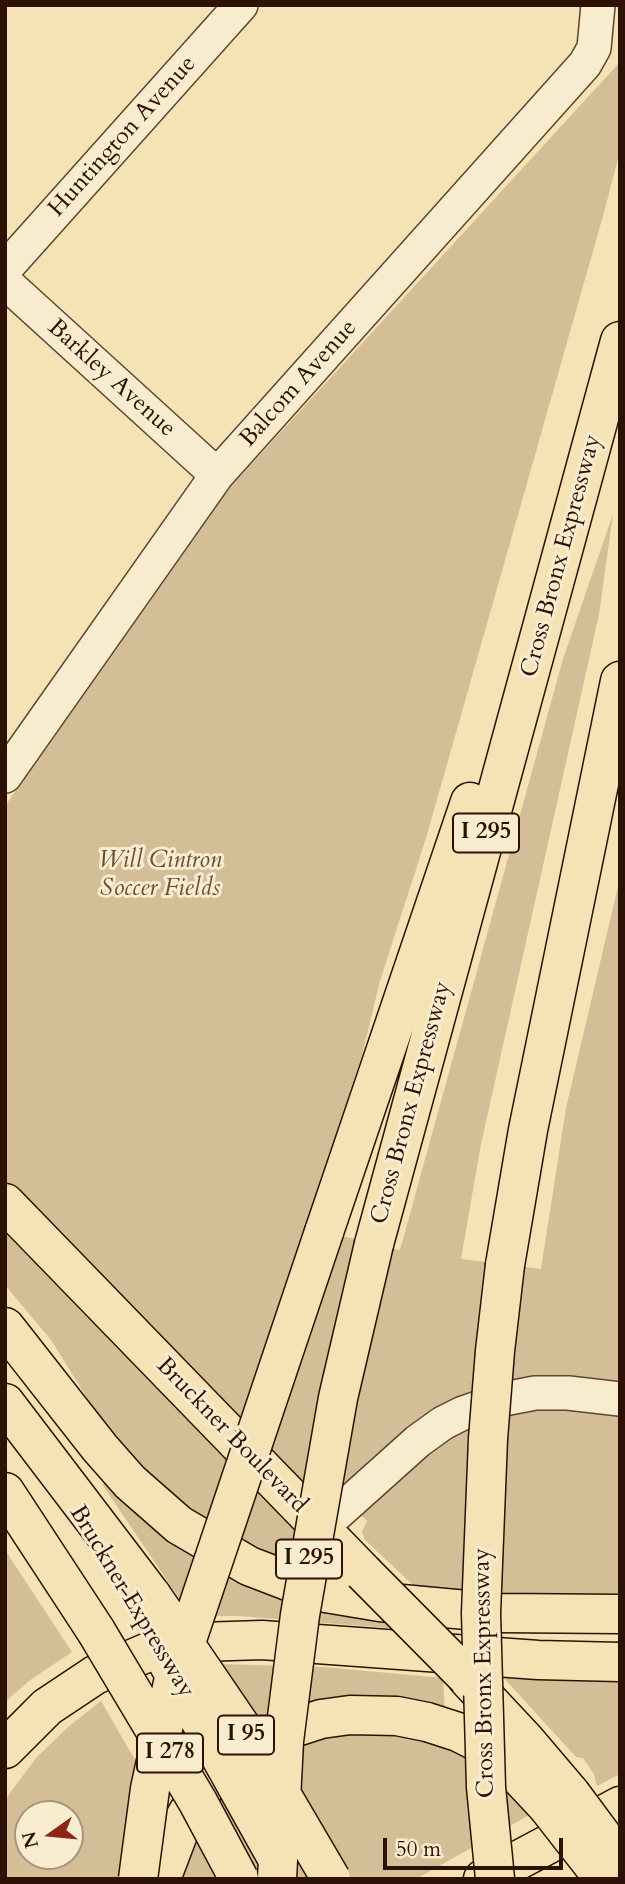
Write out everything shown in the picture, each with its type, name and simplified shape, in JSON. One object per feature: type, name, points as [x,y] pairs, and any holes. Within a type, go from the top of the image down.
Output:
[{"type":"main road","name":"Cross Bronx Expressway","points":[[276,1879],[284,1741],[300,1615],[334,1419],[374,1244],[620,341]]},
{"type":"main road","points":[[138,1879],[152,1777],[174,1678],[599,422]]},
{"type":"main road","name":"Cross Bronx Expressway","points":[[495,1879],[486,1787],[481,1658],[482,1558],[495,1351],[505,1265],[528,1130],[620,681]]},
{"type":"main road","name":"Bruckner Boulevard","points":[[5,1203],[467,1677],[526,1741],[559,1800],[620,1860]]},
{"type":"main road","points":[[5,1327],[130,1482],[178,1525],[250,1566],[314,1591],[380,1602],[499,1613],[620,1614]]},
{"type":"main road","name":"I 95","points":[[5,1404],[144,1602],[246,1734],[331,1879]]},
{"type":"main road","points":[[488,1439],[489,1569],[494,1661],[508,1800],[522,1879]]},
{"type":"main road","name":"Bruckner Expressway","points":[[5,1492],[96,1631],[198,1802],[239,1879]]},
{"type":"main road","name":"Bruckner Expressway","points":[[144,1602],[287,1879]]},
{"type":"main road","points":[[5,1749],[47,1707],[95,1675],[146,1653],[201,1642],[262,1640],[538,1661],[620,1662]]},
{"type":"main road","points":[[161,1879],[183,1821],[198,1795],[212,1778],[259,1743],[321,1719],[350,1715],[397,1716],[427,1722],[458,1732],[488,1747],[559,1800],[604,1879]]},
{"type":"main road","points":[[483,1879],[620,1807]]},
{"type":"main road","points":[[592,1879],[620,1865]]},
{"type":"street","name":"Huntington Avenue","points":[[5,269],[241,5]]},
{"type":"street","name":"Balcom Avenue","points":[[5,776],[217,475],[585,64],[594,48],[598,5]]},
{"type":"street","name":"Barkley Avenue","points":[[5,282],[217,475]]},
{"type":"street","points":[[321,1528],[418,1441],[463,1413],[504,1399],[545,1392],[620,1399]]},
{"type":"green space","name":"Will Cintron Soccer Fields","points":[[620,62],[620,151],[603,216],[426,838],[380,981],[362,1055],[305,1227],[400,1250],[563,659],[613,514],[599,614],[481,1144],[461,1259],[541,1269],[566,1108],[620,878],[620,1384],[563,1378],[331,1497],[307,1491],[5,1187],[5,806],[223,495]]},
{"type":"green space","points":[[5,1224],[346,1577],[274,1561],[214,1530],[130,1455],[97,1414],[51,1340],[5,1285]]},
{"type":"green space","points":[[537,1406],[620,1412],[620,1597],[544,1598],[415,1587],[365,1540],[362,1532],[367,1521],[359,1513],[448,1437],[502,1414]]},
{"type":"green space","points":[[106,1483],[159,1533],[242,1582],[390,1620],[389,1628],[239,1616],[191,1616],[102,1484]]},
{"type":"green space","points":[[5,1550],[72,1652],[29,1681],[5,1702]]},
{"type":"green space","points":[[218,1664],[323,1667],[443,1678],[445,1712],[266,1722],[253,1720]]},
{"type":"green space","points":[[503,1677],[620,1681],[620,1774],[597,1786],[594,1774],[583,1758],[576,1757]]},
{"type":"green space","points":[[101,1701],[160,1803],[147,1879],[5,1879],[5,1801],[36,1758],[68,1727]]},
{"type":"green space","points":[[392,1731],[458,1749],[533,1813],[416,1879],[177,1879],[195,1826],[241,1772],[326,1734]]}]
